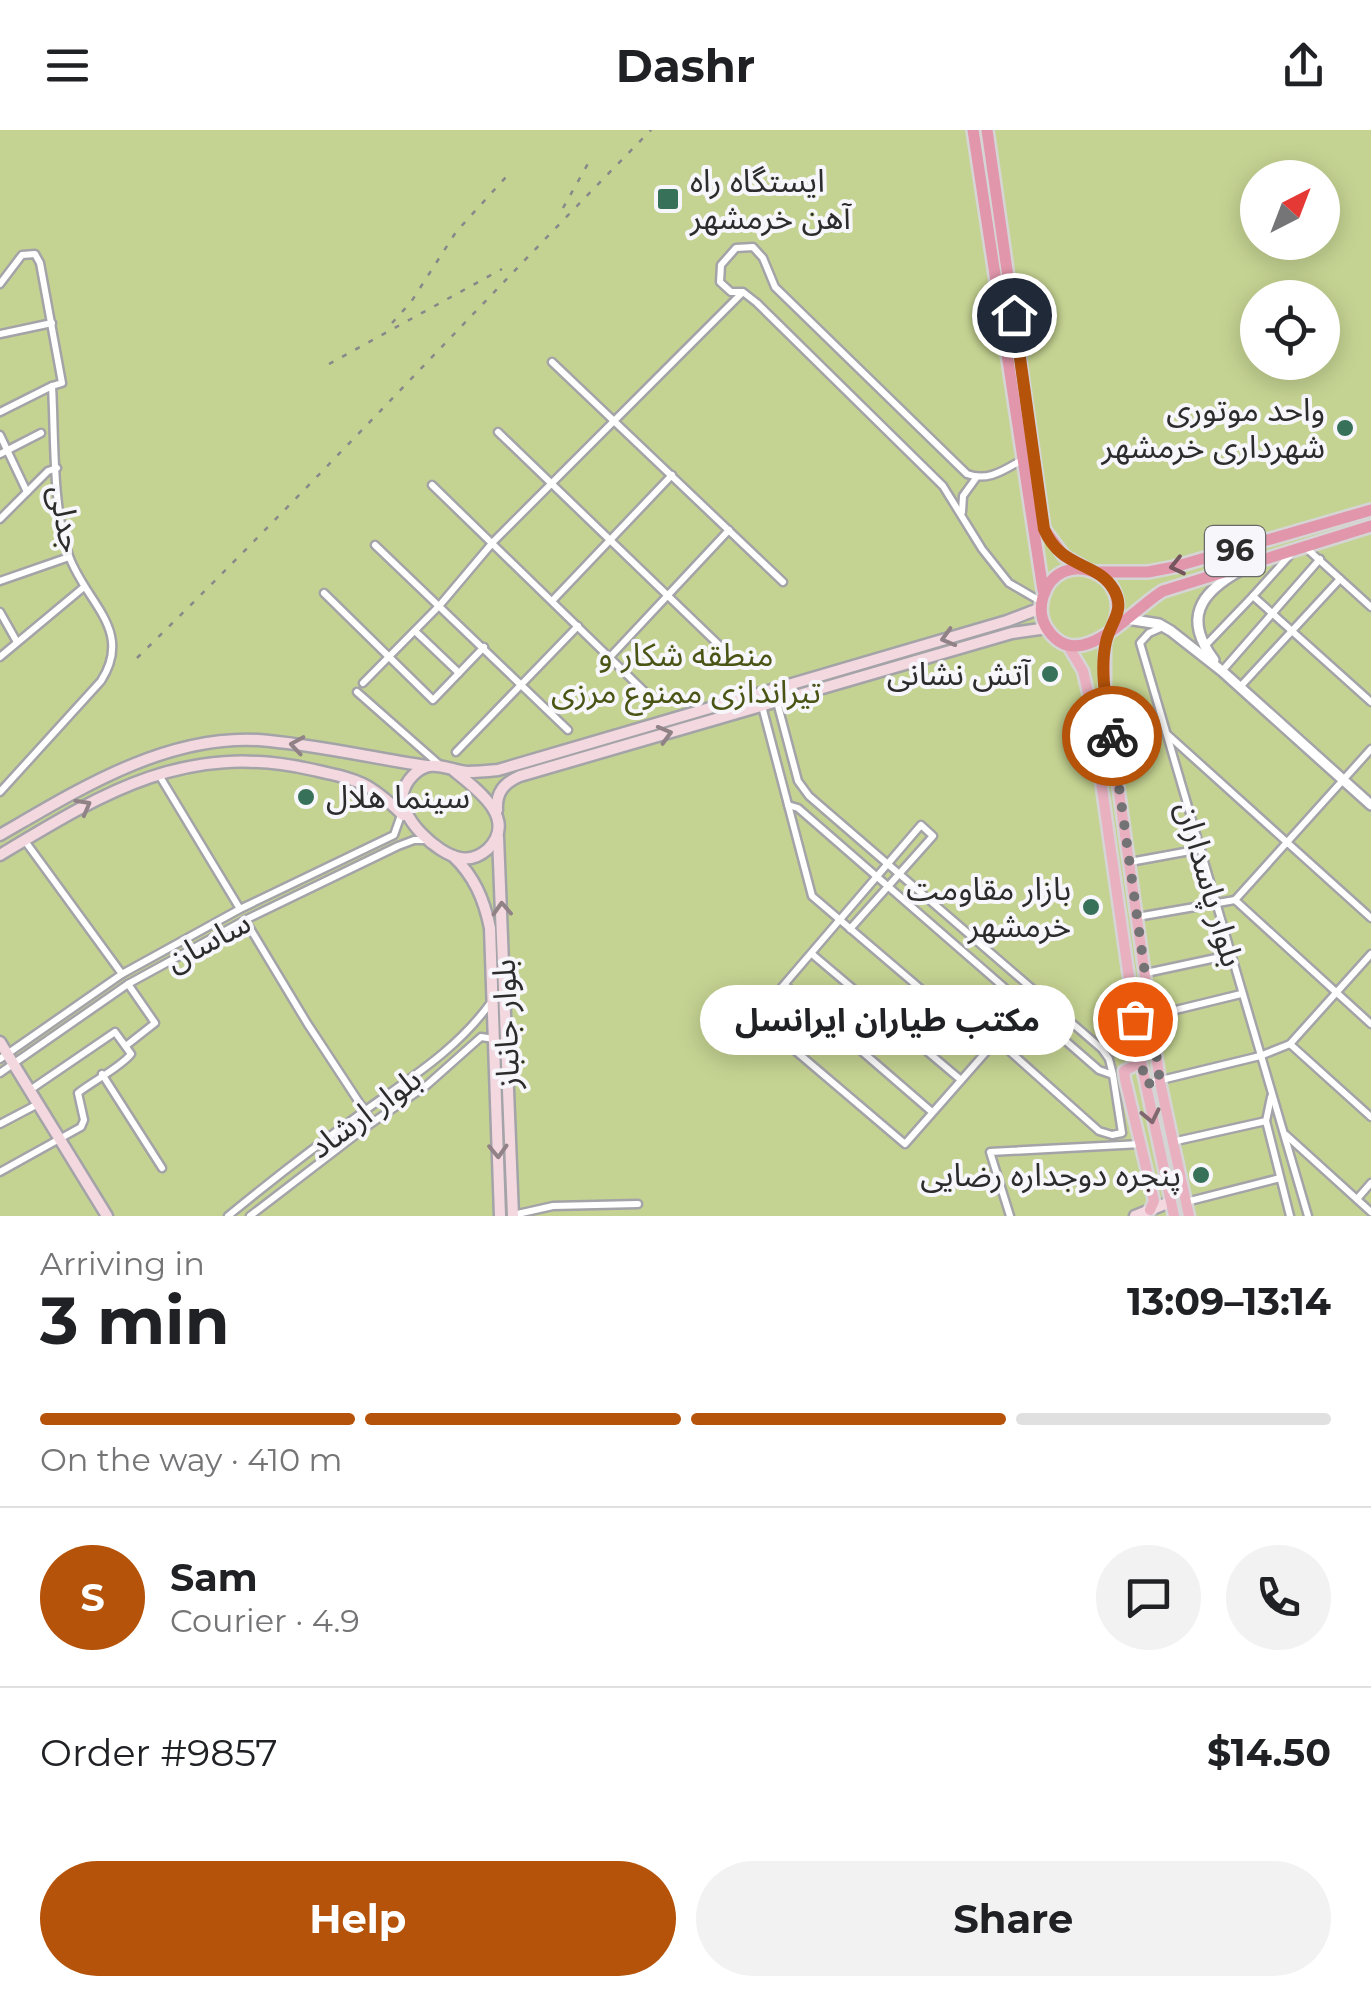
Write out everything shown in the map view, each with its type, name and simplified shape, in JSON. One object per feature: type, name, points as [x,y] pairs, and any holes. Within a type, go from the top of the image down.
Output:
[{"type":"highway","points":[[974,130],[1042,572],[1042,601],[1047,628],[1067,644]]},
{"type":"highway","points":[[987,130],[1044,529],[1064,556],[1106,578],[1119,608],[1110,631]]},
{"type":"highway","name":"96","points":[[1042,601],[1056,576],[1065,571],[1148,572],[1174,568],[1371,510]]},
{"type":"highway","name":"96","points":[[1067,644],[1093,644],[1162,591],[1371,526]]},
{"type":"main road","points":[[0,855],[109,793],[158,774],[249,761],[284,764],[371,786],[452,856],[478,856],[498,832],[496,802],[500,790],[520,776],[1008,620],[1042,601]]},
{"type":"main road","points":[[0,835],[102,778],[180,750],[254,740],[428,766],[498,770],[744,704],[762,706],[1012,633],[1047,628]]},
{"type":"main road","points":[[1110,631],[1105,644],[1105,693],[1160,1082],[1189,1216]]},
{"type":"main road","points":[[1067,644],[1084,671],[1090,697],[1141,1062],[1174,1216]]},
{"type":"main road","points":[[340,776],[346,754]]},
{"type":"main road","points":[[413,825],[402,796],[410,778],[428,766]]},
{"type":"main road","points":[[447,768],[493,806],[498,816]]},
{"type":"main road","name":"بلوار جانباز","points":[[498,832],[513,1215]]},
{"type":"main road","name":"بلوار جانباز","points":[[452,856],[471,876],[487,911],[500,1216]]},
{"type":"main road","points":[[0,1042],[107,1216]]},
{"type":"main road","points":[[1141,1062],[1124,1071],[1154,1201],[1150,1210]]},
{"type":"main road","points":[[1135,1216],[1170,1202]]},
{"type":"street","points":[[1022,460],[992,476],[976,478],[958,465],[775,287],[764,258],[754,247],[736,248],[718,272],[720,282],[730,292],[743,292],[943,486],[982,549],[1009,583],[1042,601]]},
{"type":"street","name":"جدلی","points":[[0,284],[22,256],[35,254],[40,263],[62,383],[52,386],[62,528],[69,556],[114,644],[112,663],[78,708],[0,792]]},
{"type":"street","points":[[363,682],[440,605],[494,541],[743,292]]},
{"type":"street","points":[[0,334],[52,323]]},
{"type":"street","points":[[552,362],[783,582]]},
{"type":"street","points":[[0,412],[52,386]]},
{"type":"street","points":[[498,432],[720,646]]},
{"type":"street","points":[[4,452],[41,433]]},
{"type":"street","points":[[0,434],[4,452],[27,492]]},
{"type":"street","points":[[0,519],[48,471],[56,468]]},
{"type":"street","points":[[553,600],[672,476]]},
{"type":"street","points":[[962,513],[964,496],[976,478]]},
{"type":"street","points":[[432,485],[648,694]]},
{"type":"street","points":[[610,657],[729,530]]},
{"type":"street","points":[[376,545],[568,730]]},
{"type":"street","points":[[1204,647],[1300,547],[1320,559],[1371,607]]},
{"type":"street","points":[[0,581],[69,556]]},
{"type":"street","points":[[1262,559],[1223,580],[1205,597],[1197,616],[1204,647],[1240,688],[1371,806]]},
{"type":"street","points":[[1222,670],[1320,559]]},
{"type":"street","points":[[1240,688],[1340,579]]},
{"type":"street","points":[[0,657],[84,587]]},
{"type":"street","points":[[324,593],[433,700],[484,647]]},
{"type":"street","points":[[1254,596],[1371,702]]},
{"type":"street","points":[[0,612],[17,642]]},
{"type":"street","points":[[1123,619],[1164,626],[1222,670]]},
{"type":"street","points":[[456,752],[578,626]]},
{"type":"street","name":"بلوار پاسداران","points":[[1164,626],[1140,643],[1308,1216]]},
{"type":"street","points":[[415,630],[459,673]]},
{"type":"street","points":[[357,692],[447,768]]},
{"type":"street","points":[[776,702],[798,781],[809,796],[1102,1049],[1113,1075],[1122,1132],[1112,1135],[1099,1131],[996,1040]]},
{"type":"street","points":[[762,706],[812,896],[990,1048]]},
{"type":"street","points":[[770,732],[784,729]]},
{"type":"street","points":[[1167,734],[1371,918]]},
{"type":"street","points":[[1137,917],[1234,900],[1371,749]]},
{"type":"street","points":[[158,774],[240,910]]},
{"type":"street","points":[[798,808],[809,796]]},
{"type":"street","points":[[788,805],[798,808],[1099,1070],[1113,1075]]},
{"type":"street","name":"ساسان","points":[[0,1073],[8,1060],[122,974],[240,910],[394,835],[401,814]]},
{"type":"street","points":[[850,930],[933,836],[921,826],[758,1015],[906,1144],[1038,994]]},
{"type":"street","points":[[24,840],[122,974]]},
{"type":"street","name":"ساسان","points":[[8,1060],[128,984],[245,920],[398,846],[414,840],[432,840]]},
{"type":"street","points":[[1130,862],[1201,849]]},
{"type":"street","points":[[1234,900],[1371,1024]]},
{"type":"street","points":[[245,920],[372,1122]]},
{"type":"street","points":[[961,949],[971,938]]},
{"type":"street","points":[[812,954],[960,1080]]},
{"type":"street","points":[[1145,1084],[1260,1056],[1290,1044],[1371,954]]},
{"type":"street","points":[[1146,973],[1230,955]]},
{"type":"street","points":[[126,1046],[155,1023],[128,984]]},
{"type":"street","points":[[786,985],[932,1112]]},
{"type":"street","points":[[1151,1016],[1242,994]]},
{"type":"street","name":"بلوار ارشاد","points":[[228,1216],[363,1112],[419,1075],[450,1049],[492,1000]]},
{"type":"street","points":[[0,1172],[84,1124],[76,1096],[102,1074],[129,1060],[131,1054],[115,1032],[30,1090]]},
{"type":"street","name":"بلوار ارشاد","points":[[250,1216],[372,1122],[427,1086],[480,1038],[494,1039]]},
{"type":"street","points":[[1290,1044],[1371,1117]]},
{"type":"street","points":[[102,1074],[162,1168]]},
{"type":"street","points":[[1272,1095],[1266,1121],[1290,1216]]},
{"type":"street","points":[[0,1124],[38,1104]]},
{"type":"street","points":[[1172,1142],[1266,1121]]},
{"type":"street","points":[[1285,1134],[1371,1212]]},
{"type":"street","points":[[1010,1216],[990,1152],[1140,1144]]},
{"type":"street","points":[[1186,1202],[1280,1178]]},
{"type":"street","points":[[1356,1199],[1371,1183]]},
{"type":"street","points":[[513,1215],[553,1206],[638,1204]]},
{"type":"green space","name":"منطقه شکار و تیراندازی ممنوع مرزی","points":[[0,130],[1371,130],[1371,1216],[0,1216]]},
{"type":"railway","points":[[137,658],[651,130]]},
{"type":"railway","points":[[563,208],[590,160]]},
{"type":"railway","points":[[392,323],[411,302],[456,232],[506,177]]},
{"type":"railway","points":[[329,364],[502,269]]},
{"type":"way so far","points":[[1112,736],[1160,1082],[1145,1084],[1135,1019]]},
{"type":"place","name":"ایستگاه راه آهن خرمشهر","points":[[668,199]]},
{"type":"place","name":"واحد موتوری شهرداری خرمشهر","points":[[1345,428]]},
{"type":"place","name":"آتش نشانی","points":[[1050,674]]},
{"type":"place","name":"سینما هلال","points":[[306,797]]},
{"type":"place","name":"بازار مقاومت خرمشهر","points":[[1091,907]]},
{"type":"place","name":"مكتب طياران ايرانسل","points":[[1135,1019]]},
{"type":"place","name":"پنجره دوجداره رضایی","points":[[1201,1175]]},
{"type":"route","points":[[1014,315],[1044,529],[1074,564],[1106,578],[1117,597],[1119,608],[1105,644],[1104,667],[1112,736]]}]
